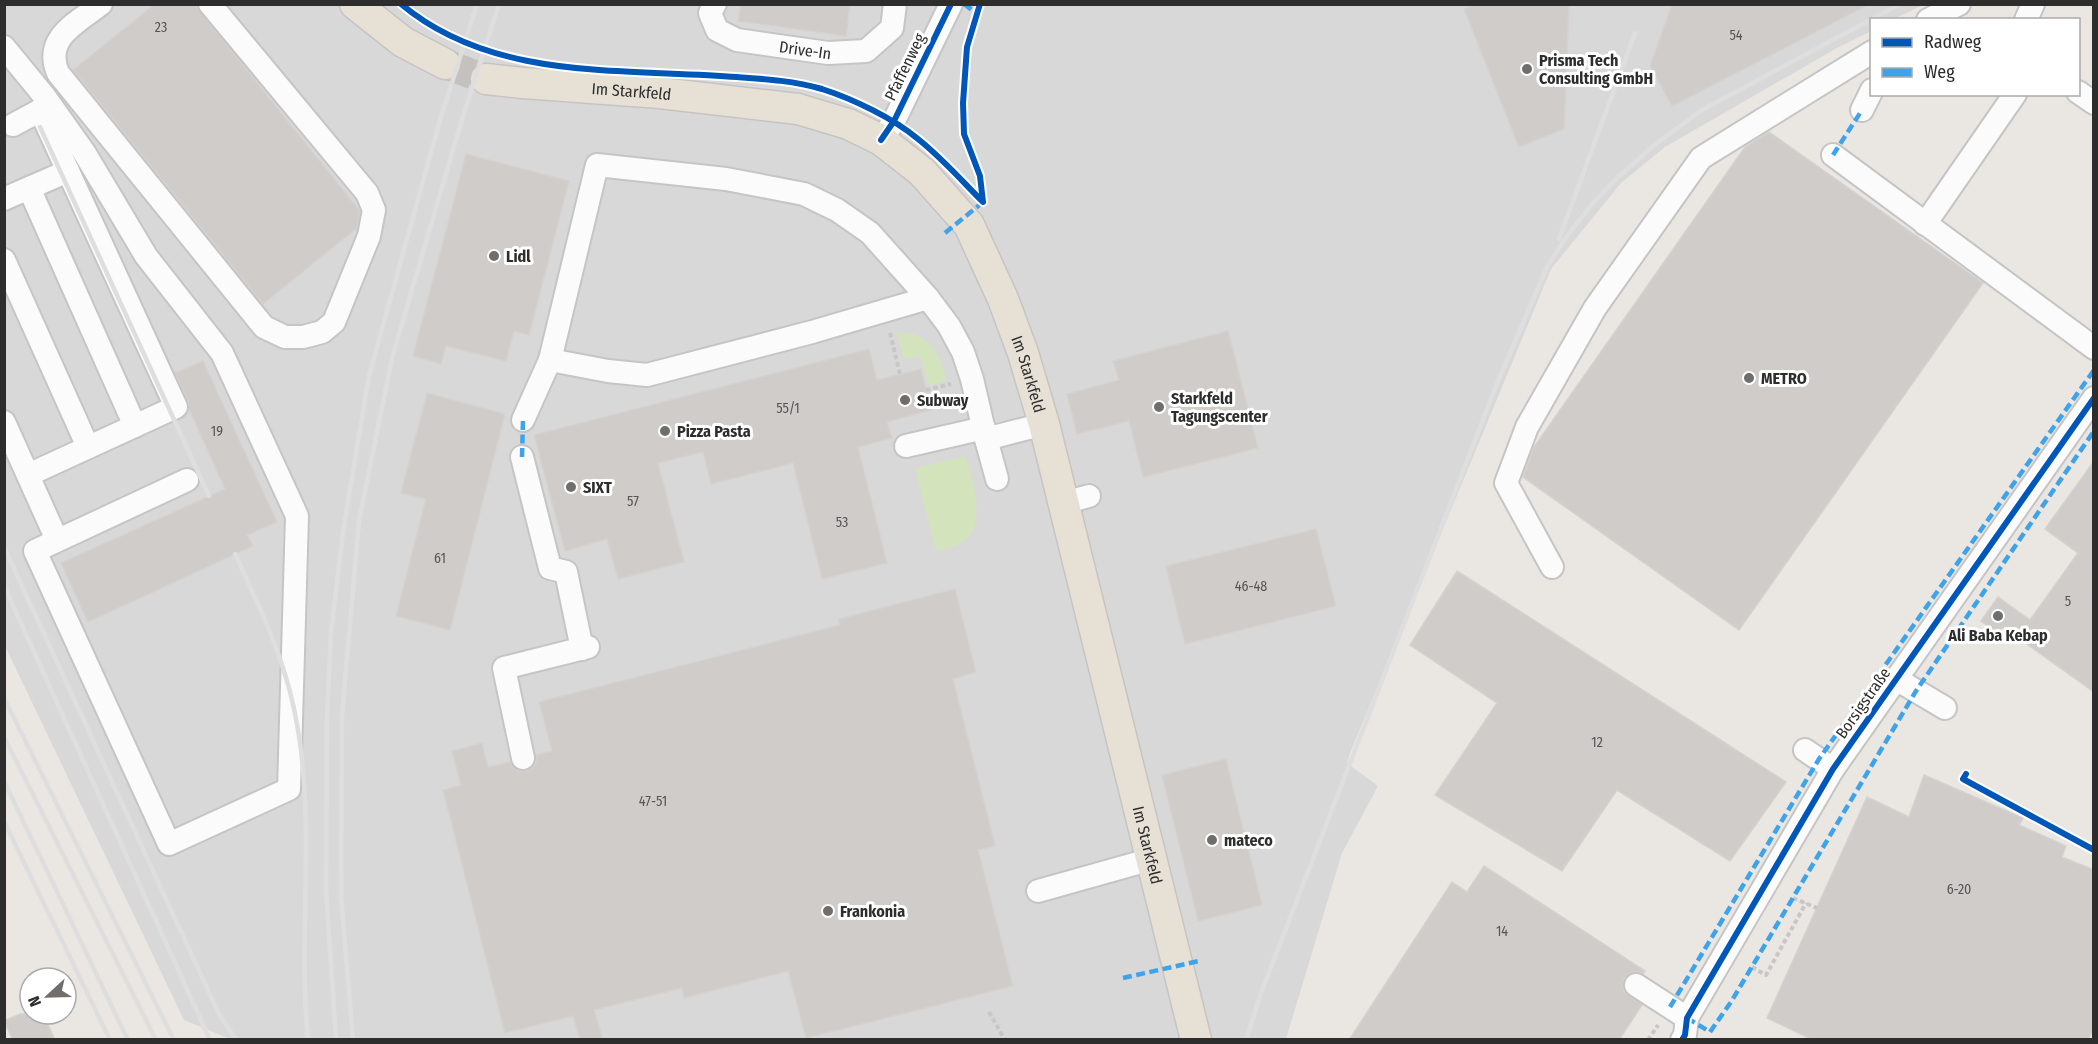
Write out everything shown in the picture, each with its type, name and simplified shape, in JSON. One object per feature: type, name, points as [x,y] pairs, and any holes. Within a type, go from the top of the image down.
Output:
[{"type":"main road","points":[[355,4],[403,42],[445,64]]},
{"type":"main road","name":"Im Starkfeld","points":[[486,78],[523,83],[660,93],[798,109],[848,124],[881,140],[922,172],[969,225],[1007,310],[1023,353],[1044,424],[1076,500],[1152,859],[1196,1040]]},
{"type":"street","points":[[101,4],[60,36],[54,51],[53,62],[58,73],[264,327],[285,337],[303,337],[322,332],[334,322],[369,236],[374,210],[367,193],[210,4]]},
{"type":"street","name":"Drive-In","points":[[715,4],[710,13],[717,30],[737,39],[828,53],[866,51],[892,28],[895,4]]},
{"type":"street","name":"Pfaffenweg","points":[[881,140],[894,121],[951,4]]},
{"type":"street","points":[[1932,18],[1959,4]]},
{"type":"street","points":[[2027,18],[2033,4]]},
{"type":"street","points":[[4,47],[45,108],[84,152],[146,256],[222,352],[297,516],[289,789],[169,844],[35,551],[187,480]]},
{"type":"street","points":[[1552,567],[1506,483],[1527,427],[1595,308],[1701,158],[1870,53]]},
{"type":"street","points":[[2080,93],[2094,103]]},
{"type":"street","points":[[1862,110],[1870,94]]},
{"type":"street","points":[[1925,224],[2014,96]]},
{"type":"street","points":[[13,124],[45,108]]},
{"type":"street","points":[[28,475],[176,407],[68,171],[45,108]]},
{"type":"street","points":[[1833,155],[2094,348]]},
{"type":"street","points":[[523,420],[550,360],[597,165],[726,179],[804,194],[837,210],[870,233],[928,298],[949,326],[963,352],[974,383],[997,479]]},
{"type":"street","points":[[4,199],[68,171]]},
{"type":"street","points":[[29,188],[135,426]]},
{"type":"street","points":[[4,260],[88,447]]},
{"type":"street","points":[[550,360],[608,371],[647,375],[885,312],[928,298]]},
{"type":"street","name":"Borsigstraße","points":[[1665,1040],[1673,1027],[1687,1017],[1833,769],[2094,398]]},
{"type":"street","points":[[4,422],[57,540]]},
{"type":"street","points":[[906,446],[1044,424]]},
{"type":"street","points":[[522,457],[550,567],[566,572],[585,648],[504,668],[524,758]]},
{"type":"street","points":[[1896,679],[1945,708]]},
{"type":"street","points":[[1805,750],[1833,769]]},
{"type":"street","points":[[1038,890],[1152,859]]},
{"type":"street","points":[[1636,985],[1687,1017]]},
{"type":"street","name":"Borsigstraße","points":[[1682,1040],[1685,1035],[1687,1017]]},
{"type":"path","points":[[885,312],[900,374]]},
{"type":"path","points":[[1793,898],[1817,908]]},
{"type":"path","points":[[1752,967],[1766,975],[1806,903]]},
{"type":"path","points":[[989,1012],[1005,1040]]},
{"type":"shaded area","points":[[5,5],[1923,5],[1896,18],[1870,18],[1870,32],[1837,48],[1665,147],[1621,183],[1551,269],[1350,753],[1347,763],[1378,786],[1342,853],[1286,1039],[230,1039],[184,1020],[5,646]]},
{"type":"green space","points":[[897,333],[908,333],[925,340],[941,362],[946,381],[928,385],[921,356],[904,359]]},
{"type":"green space","points":[[965,456],[976,503],[974,527],[959,544],[936,551],[915,468]]},
{"type":"building","points":[[155,4],[194,4],[360,211],[357,228],[263,304],[73,70]]},
{"type":"building","points":[[741,4],[850,4],[846,36],[738,21]]},
{"type":"building","name":"Prisma Tech Consulting GmbH","points":[[1475,4],[1569,4],[1564,129],[1519,147],[1464,9]]},
{"type":"building","points":[[1672,4],[1870,4],[1672,106],[1650,66]]},
{"type":"building","name":"METRO","points":[[1769,132],[1983,283],[1739,630],[1523,477],[1534,447],[1745,147]]},
{"type":"building","name":"Lidl","points":[[466,154],[569,181],[529,335],[514,331],[506,361],[446,346],[441,364],[413,356]]},
{"type":"building","name":"Starkfeld Tagungscenter","points":[[1228,331],[1258,448],[1143,477],[1129,421],[1077,434],[1067,394],[1119,380],[1113,361]]},
{"type":"building","points":[[869,349],[877,380],[921,369],[931,410],[887,422],[892,438],[858,447],[887,563],[822,579],[793,463],[711,484],[703,452],[658,463],[684,562],[618,579],[607,539],[565,551],[534,435]]},
{"type":"building","points":[[203,361],[277,522],[247,535],[253,546],[88,622],[61,563],[225,489],[175,373]]},
{"type":"building","points":[[427,393],[505,414],[450,630],[396,616],[426,499],[401,493]]},
{"type":"building","points":[[2094,461],[2094,692],[2003,627],[1999,633],[1981,621],[1998,597],[2030,620],[2078,553],[2045,529]]},
{"type":"building","points":[[1316,529],[1336,606],[1185,644],[1166,566]]},
{"type":"building","points":[[1457,571],[1786,782],[1730,861],[1617,790],[1562,871],[1435,795],[1497,703],[1410,645]]},
{"type":"building","points":[[955,589],[976,672],[953,679],[995,846],[978,850],[1013,986],[806,1038],[788,971],[684,998],[682,988],[594,1010],[603,1040],[580,1040],[573,1016],[505,1033],[443,790],[461,785],[452,751],[482,743],[488,767],[510,762],[518,771],[526,771],[536,763],[536,755],[552,751],[539,702],[840,625],[839,619]]},
{"type":"building","name":"mateco","points":[[1226,759],[1262,905],[1198,921],[1162,775]]},
{"type":"building","points":[[1924,775],[2023,818],[2019,825],[2066,846],[2062,857],[2094,870],[2094,1027],[2088,1040],[1813,1040],[1767,1018],[1867,797],[1909,817]]},
{"type":"building","points":[[1484,866],[1645,971],[1643,974],[1630,973],[1624,978],[1624,992],[1642,1005],[1619,1040],[1349,1040],[1452,882],[1467,892]]},
{"type":"building","points":[[18,1015],[18,1026],[49,1026],[55,1040],[13,1040],[4,1021]]},
{"type":"tunnel","points":[[445,64],[486,79]]},
{"type":"railway","points":[[336,1040],[326,890],[327,716],[331,633],[343,532],[369,376],[440,120],[477,4]]},
{"type":"railway","points":[[353,1040],[341,896],[342,715],[359,521],[392,358],[460,126],[499,4]]},
{"type":"railway","points":[[1874,18],[1900,4]]},
{"type":"railway","points":[[1246,1040],[1261,993],[1498,381],[1547,267],[1564,240],[1592,204],[1652,147],[1702,110],[1870,20]]},
{"type":"railway","points":[[1559,239],[1635,33]]},
{"type":"railway","points":[[40,127],[209,496]]},
{"type":"railway","points":[[4,547],[218,1012],[236,1040]]},
{"type":"railway","points":[[235,554],[281,661],[294,706],[298,730],[305,807],[305,1001],[308,1040]]},
{"type":"railway","points":[[4,583],[210,1040]]},
{"type":"railway","points":[[4,698],[174,1040]]},
{"type":"railway","points":[[4,737],[156,1040]]},
{"type":"railway","points":[[4,781],[128,1040]]},
{"type":"railway","points":[[4,821],[110,1040]]},
{"type":"marked path","points":[[964,4],[976,13]]},
{"type":"marked path","points":[[1833,155],[1862,110]]},
{"type":"marked path","points":[[945,233],[983,202],[983,197]]},
{"type":"marked path","points":[[1670,1007],[1819,759],[2094,370]]},
{"type":"marked path","points":[[522,457],[523,420]]},
{"type":"marked path","points":[[1687,1018],[1710,1032],[1731,1002],[1916,691],[2094,431]]},
{"type":"marked path","points":[[1123,978],[1199,961]]},
{"type":"cycle path","points":[[401,4],[438,29],[477,47],[518,59],[606,71],[694,74],[769,80],[822,89],[872,110],[908,131],[935,154],[983,202]]},
{"type":"cycle path","points":[[881,140],[894,121],[951,4]]},
{"type":"cycle path","points":[[980,4],[967,47],[963,103],[964,134],[980,176],[983,202]]},
{"type":"cycle path","points":[[1682,1040],[1685,1035],[1687,1018],[1833,769],[2094,398]]},
{"type":"cycle path","points":[[1966,774],[1963,779],[2094,850]]},
{"type":"place","name":"Prisma Tech Consulting GmbH","points":[[1527,69]]},
{"type":"place","name":"Lidl","points":[[494,256]]},
{"type":"place","name":"METRO","points":[[1749,378]]},
{"type":"place","name":"Subway","points":[[905,400]]},
{"type":"place","name":"Starkfeld Tagungscenter","points":[[1159,407]]},
{"type":"place","name":"Pizza Pasta","points":[[665,431]]},
{"type":"place","name":"SIXT","points":[[571,487]]},
{"type":"place","name":"Ali Baba Kebap","points":[[1998,616]]},
{"type":"place","name":"mateco","points":[[1212,840]]},
{"type":"place","name":"Frankonia","points":[[828,911]]}]
